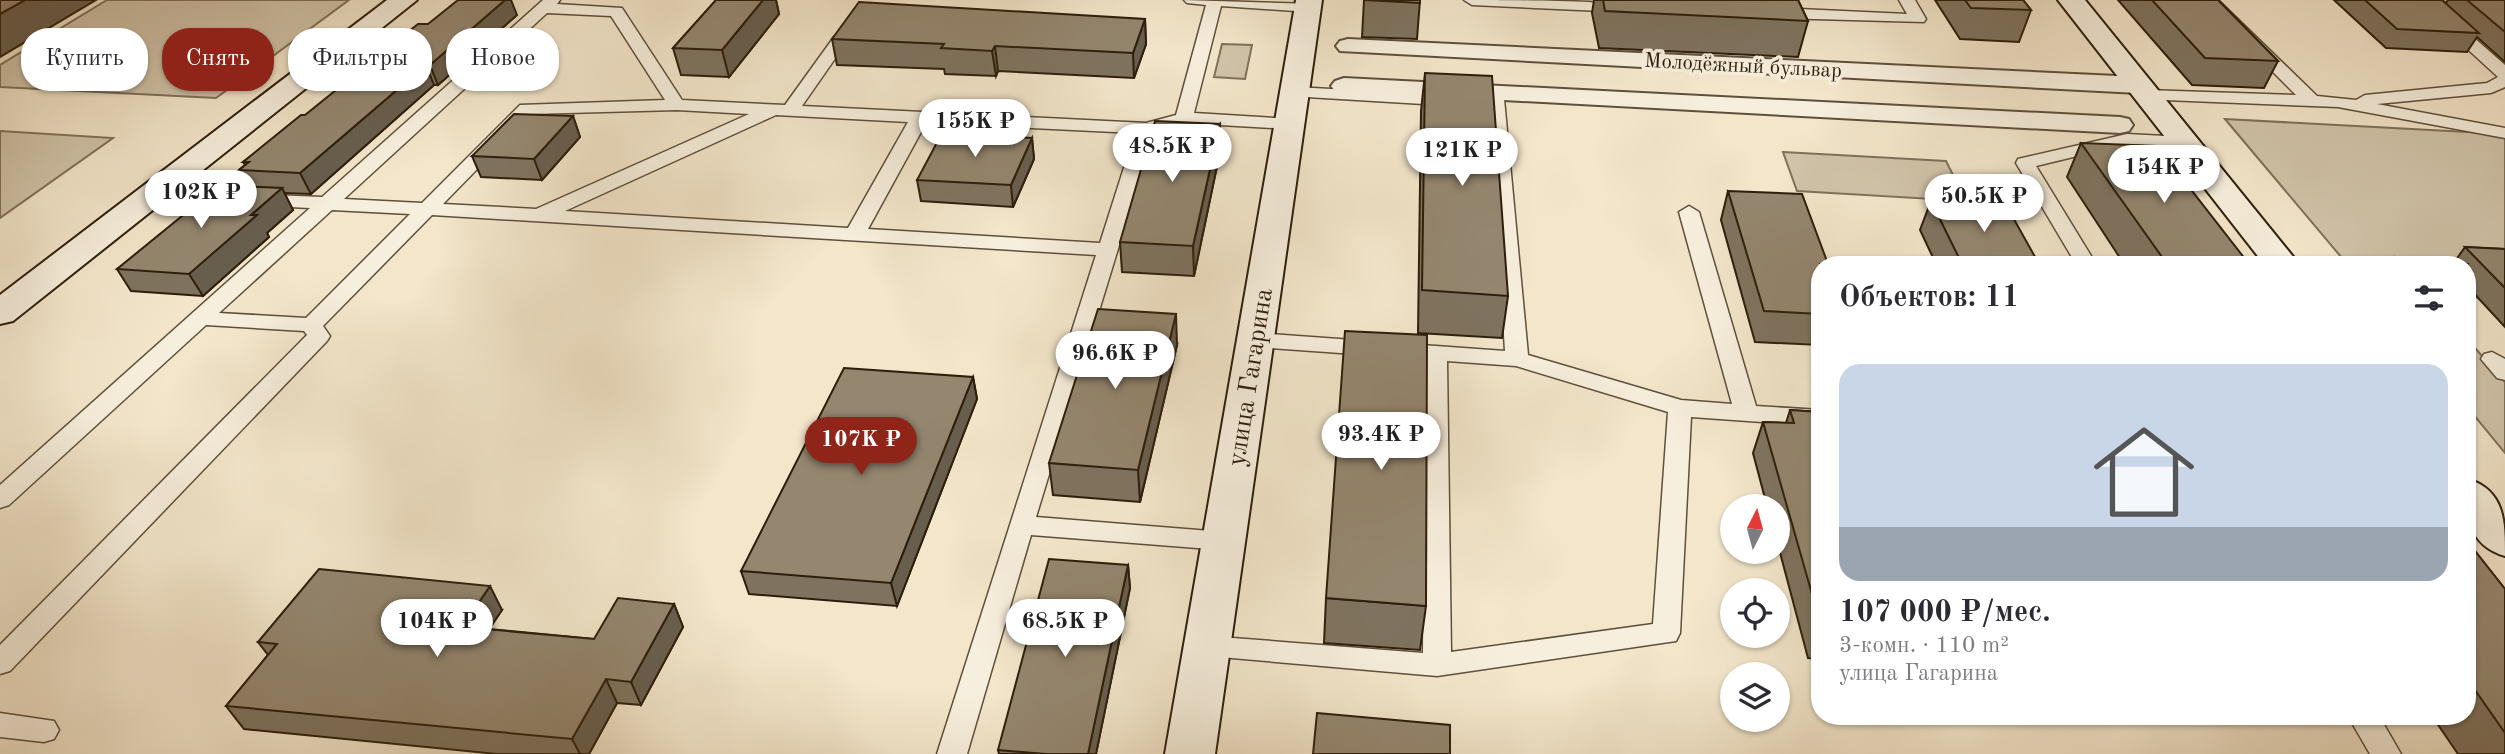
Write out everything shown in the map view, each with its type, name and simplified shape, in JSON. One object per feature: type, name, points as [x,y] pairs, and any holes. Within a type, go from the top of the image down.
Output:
[{"type":"main road","points":[[0,313],[404,0]]},
{"type":"main road","points":[[2071,0],[2276,256]]},
{"type":"main road","name":"улица Гагарина","points":[[1190,754],[1309,3]]},
{"type":"main road","points":[[2476,504],[2505,540]]},
{"type":"street","name":"Молодёжный бульвар","points":[[1348,46],[2142,90]]},
{"type":"street","points":[[1344,86],[2120,125]]},
{"type":"lane","points":[[1192,0],[1214,3],[1309,3]]},
{"type":"lane","points":[[1472,0],[1639,7]]},
{"type":"lane","points":[[1765,13],[1918,19],[1906,0]]},
{"type":"lane","points":[[2209,0],[2312,102]]},
{"type":"lane","points":[[2421,0],[2505,74]]},
{"type":"lane","points":[[1184,118],[1214,3]]},
{"type":"lane","points":[[0,499],[330,204],[547,4],[622,6],[677,105]]},
{"type":"lane","points":[[539,215],[782,110],[840,40]]},
{"type":"lane","points":[[2142,90],[2338,102],[2491,88],[2505,80]]},
{"type":"lane","points":[[1296,92],[1498,103],[1517,359]]},
{"type":"lane","points":[[2338,102],[2505,133]]},
{"type":"lane","points":[[311,326],[526,109],[677,105],[1146,128],[1184,118],[1291,124]]},
{"type":"lane","points":[[855,234],[920,117]]},
{"type":"lane","points":[[952,754],[1146,128]]},
{"type":"lane","points":[[2081,256],[2025,163],[2127,139],[2184,142]]},
{"type":"lane","points":[[154,194],[1108,250]]},
{"type":"lane","points":[[1689,212],[1746,413]]},
{"type":"lane","points":[[0,663],[319,336],[311,326],[201,318]]},
{"type":"lane","points":[[1255,341],[1517,359],[1680,408],[1811,417]]},
{"type":"lane","points":[[1436,353],[1437,665]]},
{"type":"lane","points":[[1207,647],[1437,665],[1666,633],[1680,408]]},
{"type":"lane","points":[[1021,525],[1223,541]]},
{"type":"lane","points":[[0,725],[44,730]]},
{"type":"lane","points":[[2368,725],[2386,754]]},
{"type":"shaded area","points":[[107,0],[349,0],[311,28],[288,28],[288,45],[274,55],[274,28],[162,28],[162,91],[226,91],[216,98],[79,91],[148,91],[148,28],[61,28]]},
{"type":"shaded area","points":[[1222,44],[1252,45],[1245,79],[1214,77]]},
{"type":"shaded area","points":[[21,52],[21,88],[0,87],[0,65]]},
{"type":"shaded area","points":[[2225,119],[2505,134],[2505,264],[2476,262],[2476,256],[2340,256]]},
{"type":"shaded area","points":[[0,131],[113,138],[0,218]]},
{"type":"shaded area","points":[[1783,152],[1946,161],[1966,201],[1797,191]]},
{"type":"shaded area","points":[[2476,349],[2505,382],[2505,453],[2476,418]]},
{"type":"building","points":[[0,0],[25,0],[0,14]]},
{"type":"building","points":[[458,0],[505,0],[473,28],[446,28],[446,51],[432,63],[432,28],[413,28],[418,24],[428,24]]},
{"type":"building","points":[[716,0],[763,0],[722,50],[673,48]]},
{"type":"building","points":[[1364,0],[1420,0],[1420,3]]},
{"type":"building","points":[[1603,0],[1798,0],[1808,21],[1605,11]]},
{"type":"building","points":[[1965,0],[2023,0],[2031,10],[1971,8]]},
{"type":"building","points":[[2152,0],[2218,0],[2278,61],[2205,58]]},
{"type":"building","points":[[2365,0],[2442,0],[2479,33],[2397,29]]},
{"type":"building","points":[[2467,0],[2505,0],[2505,32]]},
{"type":"building","points":[[859,2],[1145,19],[1133,53],[995,46],[992,51],[941,48],[944,44],[832,39]]},
{"type":"building","points":[[1425,73],[1492,76],[1508,296],[1422,290]]},
{"type":"building","points":[[335,91],[396,91],[300,173],[239,170],[249,162],[243,162],[301,115],[305,115]]},
{"type":"building","points":[[514,114],[573,116],[534,159],[472,156]]},
{"type":"building","points":[[1155,121],[1220,124],[1193,246],[1120,242]]},
{"type":"building","points":[[942,133],[1032,138],[1011,185],[917,180]]},
{"type":"building","points":[[2081,143],[2157,146],[2243,256],[2161,256]]},
{"type":"building","points":[[220,185],[282,188],[251,215],[257,215],[189,274],[117,269]]},
{"type":"building","points":[[1728,191],[1802,194],[1825,256],[1811,256],[1811,314],[1764,311]]},
{"type":"building","points":[[1931,201],[2006,205],[2035,256],[1958,256]]},
{"type":"building","points":[[2465,247],[2505,249],[2505,288],[2476,256]]},
{"type":"building","points":[[1098,309],[1176,314],[1138,470],[1049,463]]},
{"type":"building","points":[[1345,331],[1427,335],[1426,606],[1326,598]]},
{"type":"building","points":[[844,368],[973,377],[891,583],[741,571]]},
{"type":"building","points":[[1790,410],[1811,411],[1811,590],[1790,517],[1790,494],[1784,494],[1763,422],[1794,423]]},
{"type":"building","points":[[2476,552],[2505,589],[2505,733],[2476,691]]},
{"type":"building","points":[[1049,559],[1128,565],[1088,754],[998,750]]},
{"type":"building","points":[[319,569],[490,586],[462,627],[594,639],[618,598],[674,604],[631,682],[606,679],[572,739],[226,706],[277,644],[258,642]]},
{"type":"building","points":[[1317,713],[1450,725],[1450,754],[1313,754]]}]
